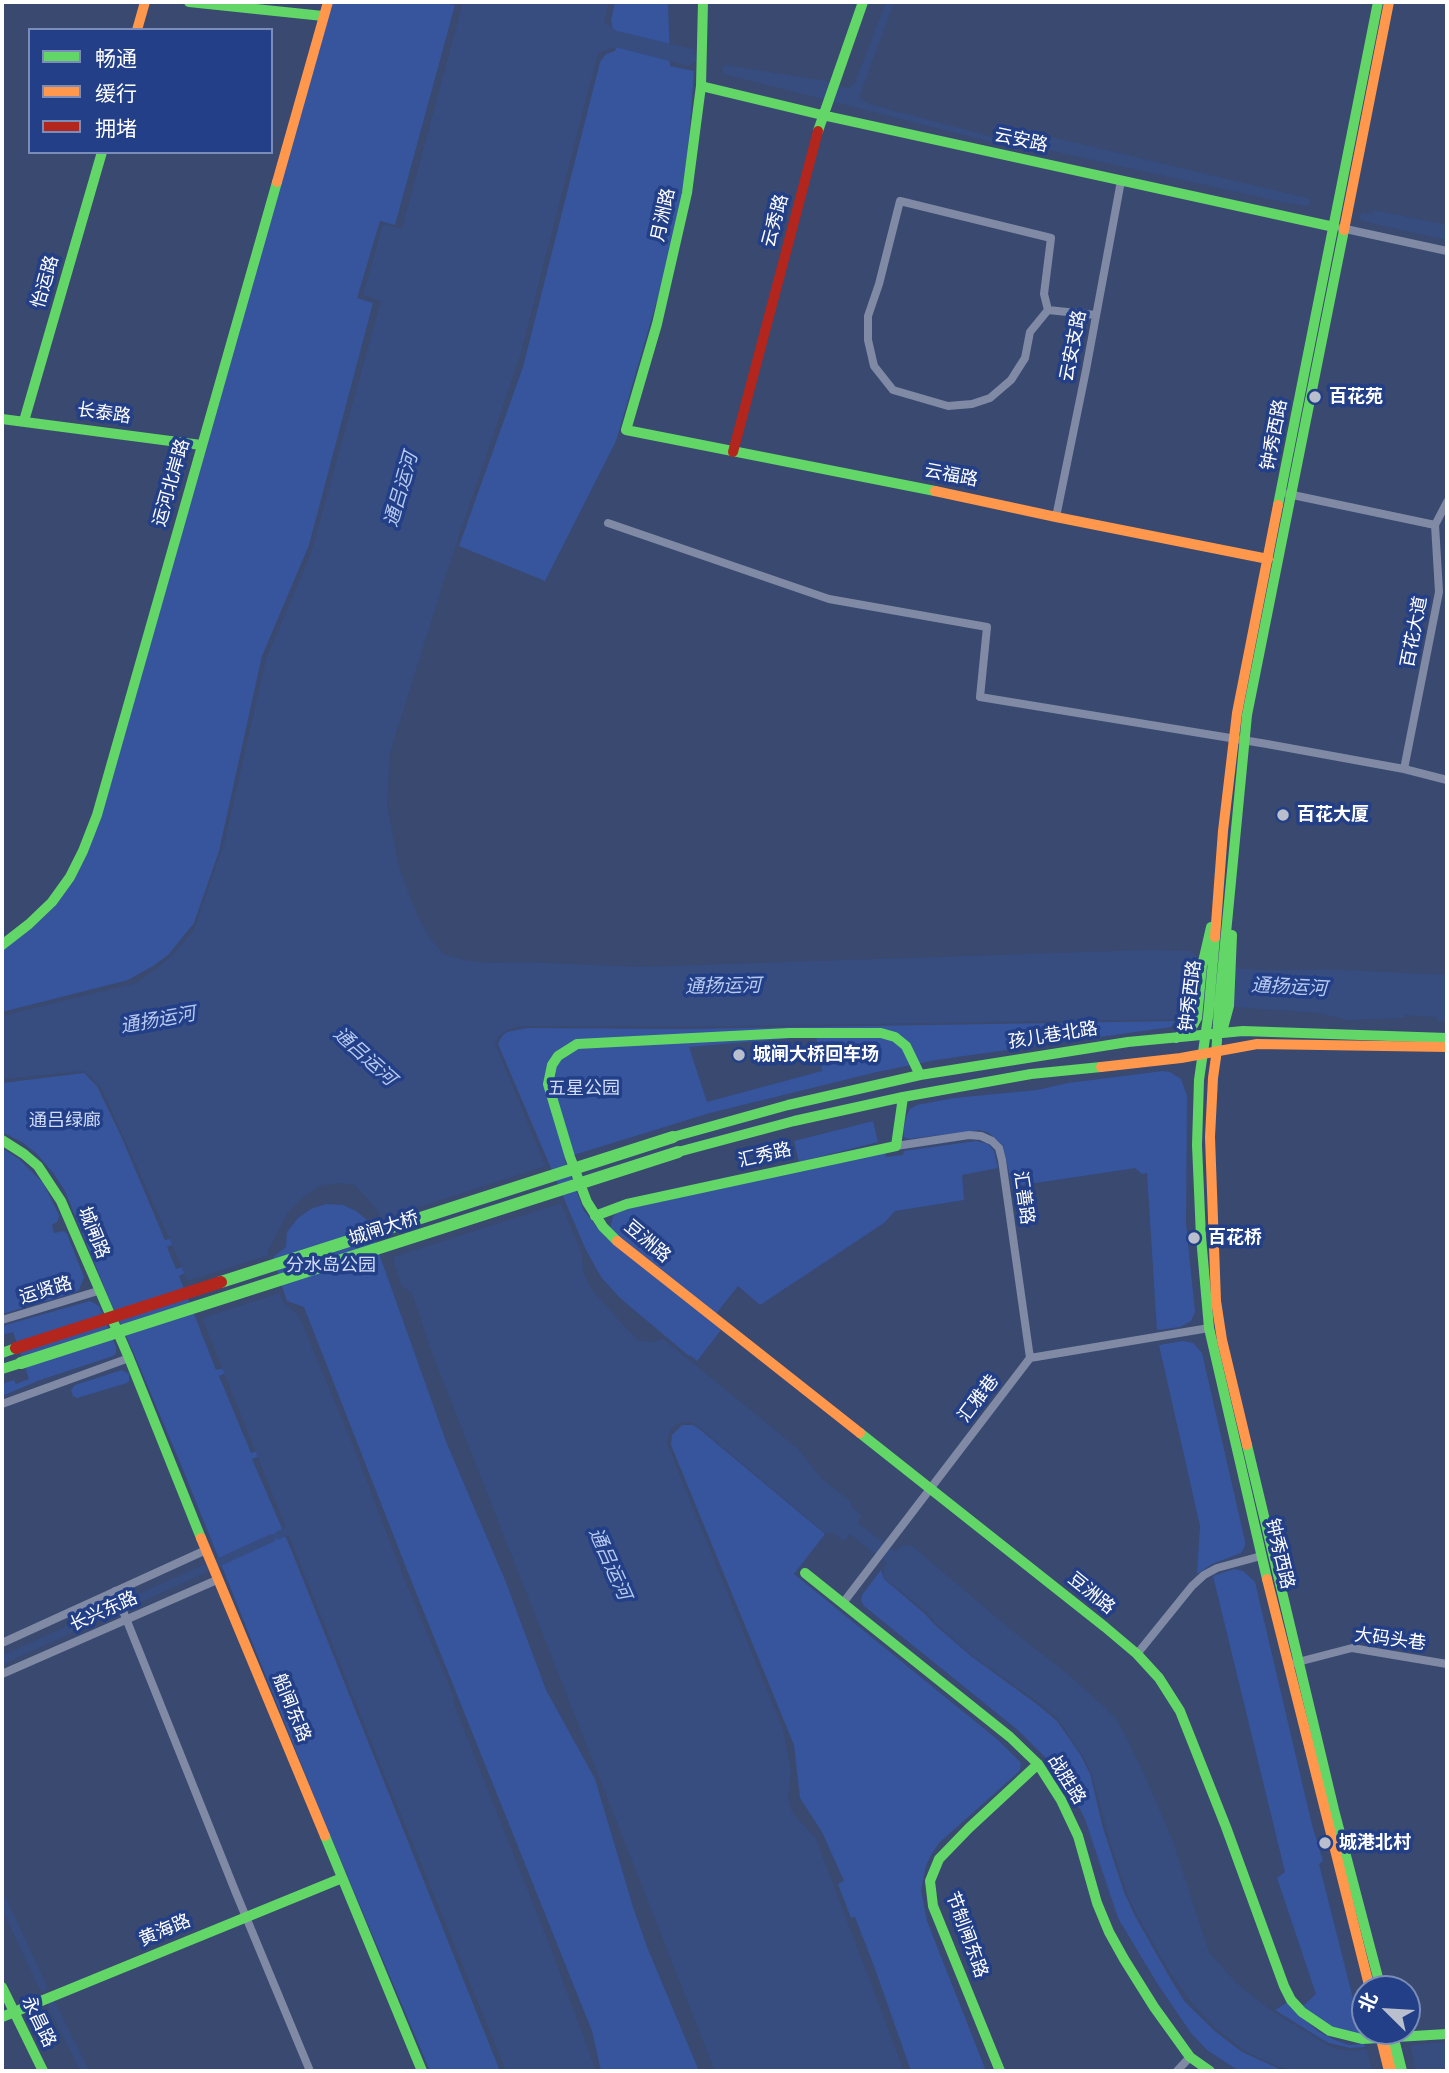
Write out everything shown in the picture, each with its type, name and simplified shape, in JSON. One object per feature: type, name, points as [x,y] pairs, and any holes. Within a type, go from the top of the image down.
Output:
[{"type":"street","points":[[138,28],[145,2]]},
{"type":"street","points":[[189,2],[323,16]]},
{"type":"street","name":"运河北岸路","points":[[2,945],[52,902],[70,877],[97,815],[328,2]]},
{"type":"street","name":"月洲路","points":[[626,430],[657,324],[687,193],[701,86],[703,2]]},
{"type":"street","name":"云秀路","points":[[733,453],[822,115],[863,2]]},
{"type":"street","name":"钟秀西路","points":[[1339,228],[1378,2]]},
{"type":"street","name":"钟秀西路","points":[[1377,1975],[1355,1905],[1293,1663],[1226,1353],[1216,1301],[1210,1137],[1213,1078],[1219,1041],[1214,1005],[1224,901],[1223,831],[1339,228],[1389,2]]},
{"type":"street","name":"云安路","points":[[701,86],[1339,228]]},
{"type":"street","name":"怡运路","points":[[24,421],[101,154]]},
{"type":"street","name":"云安支路","points":[[1056,517],[1121,181]]},
{"type":"street","points":[[900,201],[1051,238],[1044,294],[1048,310],[1030,332],[1025,358],[1011,380],[990,398],[972,404],[948,406],[892,390],[874,366],[868,340],[868,316],[900,201]]},
{"type":"street","points":[[1339,228],[1447,251]]},
{"type":"street","points":[[1048,310],[1096,315]]},
{"type":"street","name":"长泰路","points":[[2,419],[201,445]]},
{"type":"street","name":"云福路","points":[[626,430],[1268,559]]},
{"type":"street","points":[[1286,494],[1435,525],[1447,502]]},
{"type":"street","name":"钟秀西路","points":[[1239,740],[1237,713],[1268,559],[1286,494]]},
{"type":"street","points":[[608,523],[828,599],[987,627],[980,697],[1404,769],[1447,780]]},
{"type":"street","name":"百花大道","points":[[1404,769],[1439,592],[1435,525]]},
{"type":"street","points":[[1176,1038],[1190,1031],[1214,1005],[1217,967],[1233,943],[1224,901]]},
{"type":"street","name":"钟秀西路","points":[[1214,1005],[1202,1055],[1197,1145],[1209,1328],[1261,1556],[1293,1663]]},
{"type":"street","name":"孩儿巷北路","points":[[678,1152],[794,1121],[903,1097],[1031,1074],[1202,1055],[1219,1041],[1243,1031],[1447,1038]]},
{"type":"street","name":"豆洲路","points":[[920,1075],[906,1046],[895,1037],[881,1033],[789,1033],[584,1043],[571,1046],[558,1056],[552,1065],[548,1084],[587,1202],[595,1216],[616,1240],[1137,1654],[1159,1678],[1180,1711],[1284,1986],[1291,2000],[1302,2012],[1330,2031],[1362,2039],[1447,2034]]},
{"type":"street","name":"孩儿巷北路","points":[[673,1137],[788,1105],[920,1075],[1128,1042],[1205,1034],[1219,1041],[1257,1044],[1447,1047]]},
{"type":"street","points":[[896,1146],[903,1097]]},
{"type":"street","name":"汇善路","points":[[896,1146],[969,1135],[981,1136],[999,1148],[1030,1358]]},
{"type":"street","name":"城闸大桥","points":[[2,1353],[673,1137]]},
{"type":"street","name":"城闸路","points":[[2,1140],[38,1166],[54,1188],[129,1358]]},
{"type":"street","name":"汇秀路","points":[[595,1216],[627,1204],[896,1146]]},
{"type":"street","name":"城闸大桥","points":[[2,1369],[678,1152]]},
{"type":"street","name":"运贤路","points":[[2,1320],[98,1291]]},
{"type":"street","points":[[1030,1358],[1209,1328]]},
{"type":"street","points":[[2,1404],[129,1358]]},
{"type":"street","name":"船闸东路","points":[[129,1358],[422,2071]]},
{"type":"street","name":"汇雅巷","points":[[843,1603],[1030,1358]]},
{"type":"street","name":"长兴东路","points":[[2,1643],[206,1550]]},
{"type":"street","points":[[1137,1654],[1203,1575],[1217,1568],[1261,1556]]},
{"type":"street","name":"战胜路","points":[[805,1573],[1010,1737],[1038,1765],[1061,1800],[1078,1836],[1097,1903],[1109,1932],[1154,2007],[1190,2057],[1210,2071]]},
{"type":"street","name":"长兴东路","points":[[2,1674],[219,1579]]},
{"type":"street","points":[[115,1591],[310,2071]]},
{"type":"street","name":"大码头巷","points":[[1293,1663],[1352,1648],[1447,1664]]},
{"type":"street","name":"节制闸东路","points":[[1000,2071],[933,1906],[930,1881],[939,1859],[1038,1765]]},
{"type":"street","name":"黄海路","points":[[8,2015],[342,1878]]},
{"type":"street","name":"钟秀西路","points":[[1355,1905],[1368,1975]]},
{"type":"street","name":"永昌路","points":[[2,1987],[8,2015],[43,2071]]},
{"type":"street","points":[[1384,2045],[1390,2071]]},
{"type":"street","points":[[1394,2045],[1401,2071]]},
{"type":"street","points":[[1177,2071],[1190,2057]]},
{"type":"green space","points":[[332,2],[435,2],[455,5],[395,225],[380,221],[357,298],[373,303],[309,545],[262,656],[219,851],[194,923],[168,955],[128,980],[2,1012],[2,949],[81,864]]},
{"type":"green space","points":[[615,2],[668,2],[670,66],[694,71],[684,207],[616,441],[545,581],[459,546],[523,367],[600,62],[606,54],[615,51],[619,33],[613,30],[611,20]]},
{"type":"green space","name":"五星公园","points":[[1175,1021],[1171,1027],[936,1060],[877,1072],[710,1113],[564,1158],[584,1211],[607,1239],[613,1217],[618,1211],[885,1152],[886,1157],[903,1155],[904,1151],[976,1141],[988,1144],[994,1151],[998,1168],[962,1175],[964,1200],[895,1211],[884,1223],[760,1305],[738,1286],[711,1320],[721,1330],[697,1361],[620,1298],[601,1277],[585,1248],[498,1044],[507,1032],[527,1028],[683,1029]],"holes":[[[816,1036],[822,1071],[707,1102],[689,1047]]]},
{"type":"green space","points":[[1163,1071],[1181,1079],[1187,1096],[1186,1223],[1195,1312],[1191,1321],[1180,1327],[1157,1330],[1147,1173],[1142,1174],[1135,1168],[1016,1186],[1016,1190],[1013,1190],[1003,1146],[989,1133],[980,1130],[908,1139],[904,1137],[906,1117],[910,1109],[917,1105]]},
{"type":"green space","name":"通吕绿廊","points":[[84,1073],[97,1086],[165,1240],[172,1238],[179,1242],[167,1247],[176,1269],[188,1265],[185,1273],[179,1276],[216,1370],[232,1370],[219,1376],[251,1453],[265,1448],[262,1455],[252,1459],[290,1547],[500,2071],[430,2071],[320,1811],[182,1467],[65,1191],[37,1154],[22,1142],[2,1132],[2,1083]]},
{"type":"green space","points":[[873,1121],[878,1142],[799,1162],[794,1141]]},
{"type":"green space","points":[[2,1148],[19,1159],[43,1183],[59,1215],[58,1221],[52,1225],[54,1233],[64,1231],[67,1234],[84,1277],[79,1290],[74,1293],[2,1314]]},
{"type":"green space","name":"分水岛公园","points":[[326,1204],[343,1205],[367,1220],[447,1444],[505,1580],[546,1690],[595,1779],[647,1947],[699,2071],[601,2071],[592,2031],[304,1307],[287,1301],[272,1258],[286,1247],[287,1232],[298,1218],[311,1209]]},
{"type":"green space","points":[[90,1301],[99,1306],[116,1353],[2,1396],[2,1384],[14,1380],[16,1384],[29,1379],[13,1332],[2,1335],[2,1326]]},
{"type":"green space","points":[[1183,1341],[1193,1343],[1202,1353],[1245,1541],[1241,1553],[1212,1564],[1197,1574],[1200,1526],[1159,1345]]},
{"type":"green space","points":[[122,1370],[129,1374],[127,1383],[77,1398],[73,1396],[71,1390],[75,1385]]},
{"type":"green space","points":[[682,1425],[698,1428],[825,1534],[794,1574],[998,1740],[1021,1763],[1020,1770],[1015,1775],[939,1843],[926,1866],[921,1890],[927,1921],[986,2071],[911,2071],[855,1917],[851,1918],[838,1884],[844,1881],[822,1832],[800,1798],[794,1745],[671,1445],[672,1435]]},
{"type":"green space","points":[[1234,1569],[1243,1571],[1255,1582],[1312,1825],[1323,1861],[1319,1864],[1351,1991],[1351,2032],[1331,2027],[1303,2006],[1316,1994],[1277,1878],[1285,1872],[1213,1576]]},
{"type":"green space","points":[[881,1570],[884,1579],[971,1656],[1057,1721],[1090,1774],[1103,1828],[1124,1892],[1185,2002],[1216,2032],[1242,2052],[1284,2071],[1239,2071],[1207,2050],[1191,2033],[1118,1918],[1085,1819],[1065,1781],[1056,1768],[1019,1731],[864,1606],[862,1595]]},
{"type":"green space","points":[[1288,2002],[1319,2032],[1349,2045],[1365,2047],[1350,2048],[1329,2043],[1275,2010]]},
{"type":"water","points":[[463,2],[609,2],[604,22],[617,31],[693,49],[697,60],[689,66],[615,47],[598,53],[520,356],[446,574],[390,752],[387,805],[399,868],[417,915],[429,937],[443,954],[467,961],[490,963],[638,967],[1148,950],[1189,951],[1196,955],[1196,966],[1447,975],[1447,1021],[1437,1021],[1437,1017],[1405,1015],[1404,1018],[1348,1020],[1320,1013],[1193,1004],[1186,1019],[731,1026],[527,1026],[505,1031],[495,1044],[582,1254],[583,1272],[591,1289],[626,1328],[638,1340],[653,1342],[663,1339],[797,1448],[821,1478],[850,1501],[852,1507],[862,1516],[858,1523],[896,1552],[901,1546],[911,1545],[1070,1676],[1116,1718],[1172,1839],[1209,1952],[1236,1983],[1269,2009],[1337,2049],[1350,2051],[1447,2042],[1447,2071],[1293,2071],[1245,2051],[1217,2029],[1191,2002],[1171,1974],[1138,1917],[1109,1838],[1091,1772],[1058,1719],[972,1655],[936,1624],[927,1612],[885,1579],[883,1569],[887,1563],[850,1534],[844,1541],[833,1533],[825,1533],[699,1427],[692,1422],[683,1422],[671,1430],[667,1444],[783,1730],[791,1770],[788,1799],[792,1812],[816,1839],[904,2071],[715,2071],[434,1358],[412,1293],[401,1285],[379,1212],[355,1185],[321,1185],[303,1197],[287,1213],[268,1251],[282,1301],[299,1316],[356,1453],[403,1576],[453,1695],[455,1707],[551,1949],[596,2071],[506,2071],[178,1258],[102,1089],[83,1071],[2,1079],[2,1016],[137,983],[171,957],[194,930],[225,841],[266,659],[311,553],[381,301],[363,295],[383,224],[402,229]]},
{"type":"water","points":[[886,2],[894,2],[860,95],[861,100],[869,104],[993,137],[1014,128],[1294,195],[1291,204],[1007,141],[995,143],[724,74],[722,68],[726,65],[851,87],[855,83]]},
{"type":"water","points":[[1373,210],[1447,225],[1447,240],[1371,223]]},
{"type":"pier","points":[[549,1165],[565,1202],[390,1258],[378,1220]]},
{"type":"pier","points":[[272,1254],[283,1292],[199,1319],[184,1282]]},
{"type":"pier","points":[[1410,2045],[1416,2071],[1372,2071],[1366,2046]]},
{"type":"waterway","points":[[1292,199],[1306,202]]},
{"type":"waterway","points":[[1364,217],[1372,218]]},
{"type":"waterway","points":[[279,1535],[288,1531]]},
{"type":"waterway","points":[[217,1563],[272,1538]]},
{"type":"waterway","points":[[120,1607],[204,1569]]},
{"type":"waterway","points":[[2,1660],[108,1612]]},
{"type":"waterway","points":[[2,1899],[43,1987]]},
{"type":"waterway","points":[[51,2003],[85,2071]]},
{"type":"traffic: fast","points":[[189,2],[323,16]]},
{"type":"traffic: fast","points":[[703,2],[701,86],[687,193],[657,324],[626,430],[935,491]]},
{"type":"traffic: fast","points":[[818,131],[863,2]]},
{"type":"traffic: fast","points":[[1278,505],[1378,2]]},
{"type":"traffic: fast","points":[[701,86],[1334,227]]},
{"type":"traffic: fast","points":[[24,421],[101,154]]},
{"type":"traffic: fast","points":[[2,945],[52,902],[70,877],[97,815],[277,182]]},
{"type":"traffic: fast","points":[[1216,1057],[1247,715],[1344,230]]},
{"type":"traffic: fast","points":[[2,419],[201,445]]},
{"type":"traffic: fast","points":[[1176,1038],[1190,1031],[1197,1018],[1202,966],[1211,927]]},
{"type":"traffic: fast","points":[[1223,1028],[1229,1006],[1232,935]]},
{"type":"traffic: fast","points":[[1215,937],[1199,1080],[1197,1145],[1201,1237],[1209,1328],[1267,1579]]},
{"type":"traffic: fast","points":[[673,1137],[788,1105],[920,1075],[1128,1042],[1243,1031],[1447,1038]]},
{"type":"traffic: fast","points":[[617,1241],[603,1227],[587,1202],[548,1084],[552,1065],[558,1056],[577,1044],[789,1033],[881,1033],[895,1037],[906,1046],[920,1075]]},
{"type":"traffic: fast","points":[[678,1152],[794,1121],[903,1097],[1031,1074],[1101,1067]]},
{"type":"traffic: fast","points":[[595,1216],[627,1204],[896,1146],[903,1097]]},
{"type":"traffic: fast","points":[[221,1282],[673,1137]]},
{"type":"traffic: fast","points":[[2,1140],[38,1166],[61,1201],[129,1358],[201,1538]]},
{"type":"traffic: fast","points":[[21,1363],[678,1152]]},
{"type":"traffic: fast","points":[[2,1353],[16,1348]]},
{"type":"traffic: fast","points":[[2,1369],[21,1363]]},
{"type":"traffic: fast","points":[[860,1433],[1105,1627],[1137,1654],[1159,1678],[1180,1711],[1284,1986],[1291,2000],[1302,2012],[1330,2031],[1362,2039],[1447,2034]]},
{"type":"traffic: fast","points":[[1247,1445],[1334,1810],[1377,1975]]},
{"type":"traffic: fast","points":[[805,1573],[1010,1737],[1038,1764],[1061,1800],[1078,1836],[1097,1903],[1124,1959],[1190,2057],[1210,2071]]},
{"type":"traffic: fast","points":[[1000,2071],[933,1906],[930,1881],[939,1859],[1038,1764]]},
{"type":"traffic: fast","points":[[325,1836],[422,2071]]},
{"type":"traffic: fast","points":[[2,2017],[342,1878]]},
{"type":"traffic: fast","points":[[2,1987],[43,2071]]},
{"type":"traffic: fast","points":[[1394,2045],[1401,2071]]},
{"type":"traffic: slow","points":[[138,28],[145,2]]},
{"type":"traffic: slow","points":[[277,182],[328,2]]},
{"type":"traffic: slow","points":[[1344,230],[1389,2]]},
{"type":"traffic: slow","points":[[935,491],[1268,559]]},
{"type":"traffic: slow","points":[[1215,937],[1223,831],[1237,713],[1278,505]]},
{"type":"traffic: slow","points":[[1101,1067],[1181,1058],[1257,1044],[1447,1047]]},
{"type":"traffic: slow","points":[[1216,1057],[1210,1137],[1216,1301],[1222,1340],[1247,1445]]},
{"type":"traffic: slow","points":[[617,1241],[860,1433]]},
{"type":"traffic: slow","points":[[201,1538],[325,1836]]},
{"type":"traffic: slow","points":[[1267,1579],[1366,1975]]},
{"type":"traffic: slow","points":[[1384,2045],[1390,2071]]},
{"type":"traffic: jam","points":[[733,452],[818,131]]},
{"type":"traffic: jam","points":[[16,1348],[221,1282]]},
{"type":"place","name":"百花苑","points":[[1315,397]]},
{"type":"place","name":"百花大厦","points":[[1283,815]]},
{"type":"place","name":"城闸大桥回车场","points":[[739,1055]]},
{"type":"place","name":"百花桥","points":[[1194,1238]]},
{"type":"place","name":"城港北村","points":[[1325,1843]]},
{"type":"water label","name":"通吕运河","points":[[402,490]]},
{"type":"water label","name":"通扬运河","points":[[723,987]]},
{"type":"water label","name":"通扬运河","points":[[1289,988]]},
{"type":"water label","name":"通扬运河","points":[[158,1021]]},
{"type":"water label","name":"通吕运河","points":[[364,1057]]},
{"type":"water label","name":"通吕运河","points":[[609,1564]]}]
